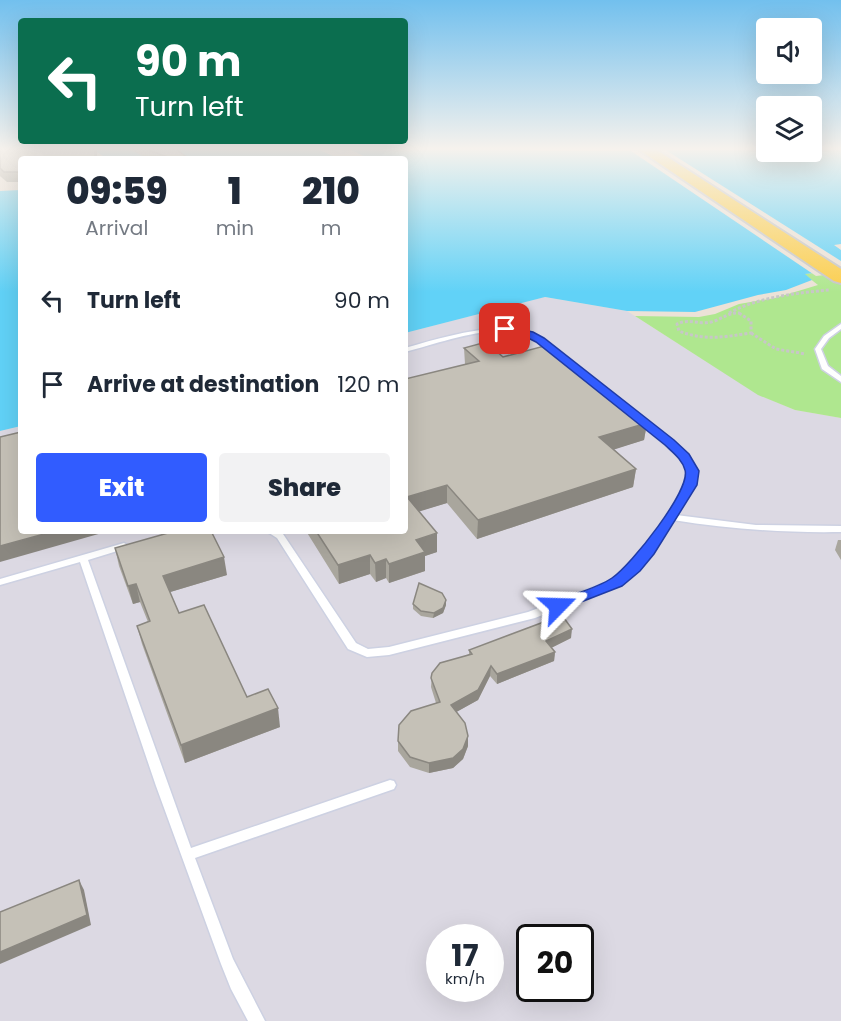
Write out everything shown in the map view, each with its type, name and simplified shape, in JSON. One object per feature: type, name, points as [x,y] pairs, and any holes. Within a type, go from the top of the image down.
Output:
[{"type":"main road","points":[[717,197],[839,282]]},
{"type":"lane","points":[[841,326],[820,342],[819,356],[825,367],[841,380]]},
{"type":"lane","points":[[408,349],[476,333],[505,329],[529,334],[568,362]]},
{"type":"lane","points":[[276,534],[287,546],[352,646],[367,652],[389,651],[497,626],[558,606],[616,582],[642,559],[691,485],[692,471],[684,456],[632,413]]},
{"type":"lane","points":[[671,517],[723,526],[763,529],[841,529]]},
{"type":"lane","points":[[0,582],[135,543]]},
{"type":"lane","points":[[83,558],[187,855],[228,963],[257,1021]]},
{"type":"lane","points":[[187,855],[390,785]]},
{"type":"path","points":[[751,333],[705,339],[686,334],[677,327],[681,321],[711,322],[742,306],[809,293],[839,282]]},
{"type":"path","points":[[729,313],[749,318],[752,324],[751,333],[759,342],[779,350],[819,356]]},
{"type":"shaded area","points":[[544,297],[627,311],[759,395],[795,410],[841,418],[841,1021],[0,1021],[0,431],[18,427],[18,534],[408,534],[408,332]]},
{"type":"green space","points":[[841,270],[841,418],[795,410],[758,395],[635,316],[699,317],[715,314],[739,304],[775,298],[818,285],[804,274]]},
{"type":"water","points":[[0,197],[18,197],[18,427],[0,431]]},
{"type":"water","points":[[408,197],[841,197],[841,244],[834,245],[841,250],[841,270],[805,274],[812,280],[786,290],[695,312],[627,311],[545,297],[408,332]]},
{"type":"pier","points":[[699,197],[739,197],[841,261],[841,273],[816,276]]},
{"type":"building","points":[[486,342],[503,357],[548,345],[647,423],[599,437],[636,469],[478,520],[447,485],[408,497],[408,378],[479,361],[464,348]]},
{"type":"building","points":[[18,433],[18,534],[44,534],[0,546],[0,437]]},
{"type":"building","points":[[408,498],[437,533],[416,540],[425,552],[389,564],[386,559],[375,563],[370,555],[338,565],[318,534],[408,534]]},
{"type":"building","points":[[164,534],[212,534],[224,557],[163,576],[179,613],[204,605],[247,697],[268,689],[278,708],[181,745],[137,626],[150,621],[136,584],[128,586],[115,548]]},
{"type":"building","points":[[419,583],[442,593],[446,600],[443,608],[434,613],[421,611],[413,604]]},
{"type":"building","points":[[550,616],[564,618],[572,629],[546,641],[555,652],[497,674],[491,666],[478,690],[451,705],[465,723],[468,736],[463,749],[453,758],[429,763],[410,757],[398,741],[399,725],[411,711],[440,702],[431,678],[440,663],[472,654],[469,650],[541,623]]},
{"type":"building","points":[[79,880],[87,915],[0,952],[0,912]]},
{"type":"route","points":[[505,329],[529,334],[540,340],[669,443],[684,456],[692,471],[691,485],[649,551],[635,567],[616,582],[558,606]]}]
